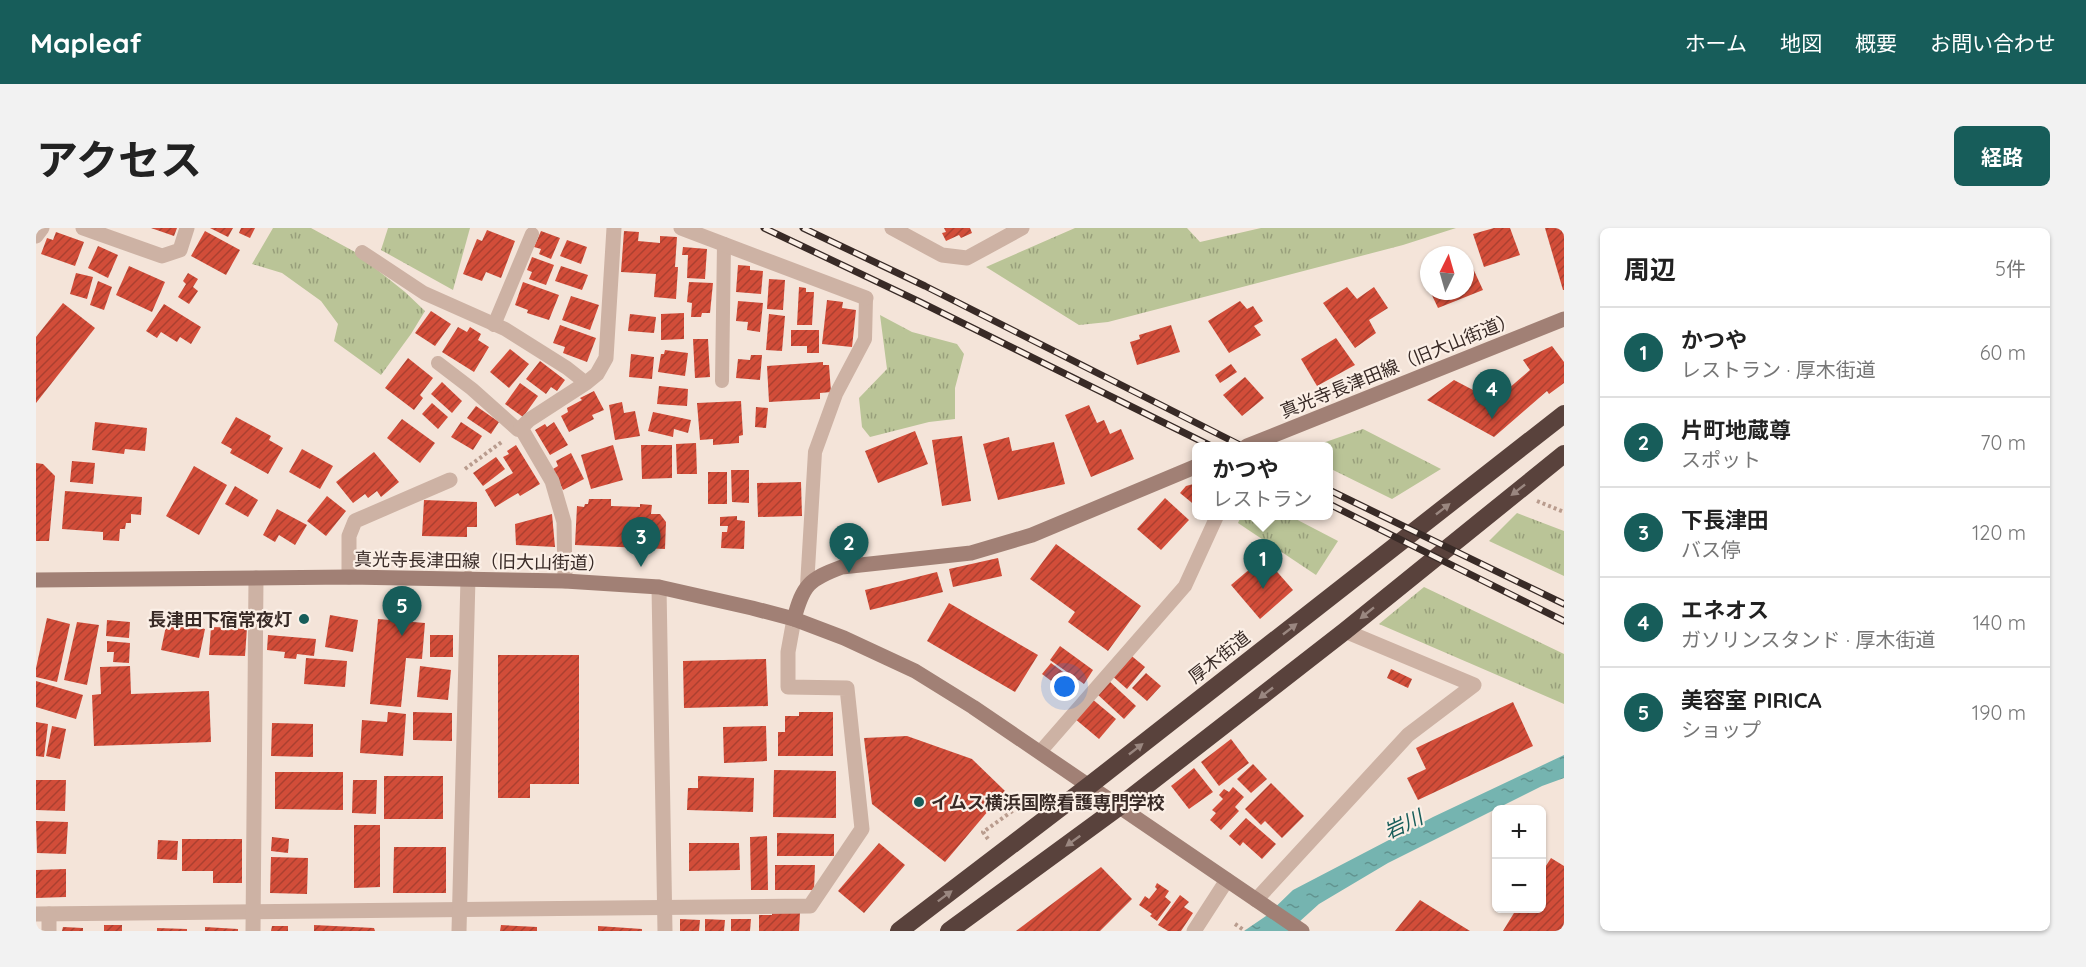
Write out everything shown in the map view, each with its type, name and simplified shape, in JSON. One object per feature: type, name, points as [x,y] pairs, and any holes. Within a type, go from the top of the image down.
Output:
[{"type":"highway","name":"厚木街道","points":[[899,931],[1090,785],[1564,414]]},
{"type":"highway","points":[[949,931],[1120,806],[1345,631],[1564,454]]},
{"type":"main road","name":"真光寺長津田線（旧大山街道）","points":[[1259,442],[1564,319]]},
{"type":"main road","points":[[794,619],[800,598],[807,586],[824,574],[842,567],[971,553],[1032,535],[1192,468]]},
{"type":"main road","name":"真光寺長津田線（旧大山街道）","points":[[36,580],[349,577],[565,581],[659,587],[794,619],[844,638],[915,671],[973,706],[1302,931]]},
{"type":"street","points":[[36,236],[42,228]]},
{"type":"street","points":[[83,228],[162,256],[180,250],[187,228]]},
{"type":"street","points":[[565,581],[564,522],[552,481],[521,428],[529,420],[597,374],[606,358],[614,228]]},
{"type":"street","points":[[892,228],[942,255],[967,258],[1022,228]]},
{"type":"street","points":[[687,229],[866,298]]},
{"type":"street","points":[[349,577],[349,536],[355,521],[450,480]]},
{"type":"street","points":[[253,931],[256,578]]},
{"type":"street","points":[[459,931],[468,578]]},
{"type":"street","points":[[659,587],[665,931]]},
{"type":"street","points":[[49,931],[43,914],[810,906],[862,829],[847,688],[788,687],[788,652],[794,619]]},
{"type":"street","points":[[1257,901],[1408,735],[1474,685],[1345,631]]},
{"type":"street","points":[[1194,931],[1227,880]]},
{"type":"lane","points":[[494,325],[532,234]]},
{"type":"lane","points":[[722,381],[724,244]]},
{"type":"lane","points":[[362,252],[424,293],[505,329],[567,368],[586,383]]},
{"type":"lane","points":[[807,586],[815,452],[836,394],[865,339],[866,298]]},
{"type":"lane","points":[[438,363],[472,388],[518,430]]},
{"type":"lane","points":[[1040,752],[1185,586],[1215,520]]},
{"type":"path","points":[[450,480],[518,430]]},
{"type":"path","points":[[983,832],[1029,799]]},
{"type":"path","points":[[1235,924],[1245,931]]},
{"type":"green space","points":[[273,228],[311,228],[355,252],[425,311],[381,375],[334,341],[338,324],[321,301],[282,273],[252,264]]},
{"type":"green space","points":[[388,228],[470,228],[453,290],[381,250]]},
{"type":"green space","points":[[1075,228],[1187,228],[1200,242],[1261,228],[1456,228],[1403,245],[1108,322],[1079,325],[986,267]]},
{"type":"green space","points":[[880,315],[912,332],[957,344],[964,354],[955,388],[955,419],[929,422],[870,437],[862,427],[859,398],[887,369]]},
{"type":"green space","points":[[1363,429],[1441,469],[1392,499],[1333,470],[1333,442],[1326,442]]},
{"type":"green space","points":[[1517,513],[1564,531],[1564,576],[1489,541]]},
{"type":"green space","points":[[1239,520],[1298,520],[1338,541],[1316,575],[1238,523]]},
{"type":"green space","points":[[1424,587],[1564,654],[1564,704],[1379,624]]},
{"type":"water","points":[[1564,755],[1564,778],[1504,805],[1492,805],[1492,811],[1388,863],[1319,904],[1289,931],[1244,931],[1266,916],[1293,890],[1433,817]]},
{"type":"building","points":[[151,228],[177,228],[174,236]]},
{"type":"building","points":[[210,228],[233,228],[228,237]]},
{"type":"building","points":[[241,228],[255,228],[250,238],[239,233]]},
{"type":"building","points":[[944,228],[970,228],[972,233],[961,238],[959,235],[946,241],[942,233],[946,232]]},
{"type":"building","points":[[1494,228],[1510,228],[1520,255],[1484,267],[1473,234]]},
{"type":"building","points":[[1545,228],[1564,228],[1564,290],[1563,290]]},
{"type":"building","points":[[487,230],[515,241],[501,278],[486,272],[482,281],[463,274],[477,239],[482,241]]},
{"type":"building","points":[[205,231],[240,250],[226,275],[191,256]]},
{"type":"building","points":[[541,231],[560,238],[551,259],[539,254],[541,249],[534,247]]},
{"type":"building","points":[[624,231],[639,232],[638,241],[660,243],[660,236],[677,237],[676,299],[654,297],[656,274],[621,272]]},
{"type":"building","points":[[56,232],[84,242],[75,266],[41,254],[47,238],[53,240]]},
{"type":"building","points":[[567,240],[587,247],[581,264],[560,256]]},
{"type":"building","points":[[98,246],[118,255],[108,278],[88,268]]},
{"type":"building","points":[[683,247],[707,249],[705,279],[687,278],[688,255],[682,255]]},
{"type":"building","points":[[532,257],[554,265],[546,285],[529,279],[532,272],[527,270]]},
{"type":"building","points":[[738,265],[750,266],[750,270],[763,271],[761,294],[736,292]]},
{"type":"building","points":[[129,266],[165,282],[152,312],[116,295]]},
{"type":"building","points":[[561,266],[588,275],[582,290],[555,281]]},
{"type":"building","points":[[1474,271],[1483,290],[1474,294]]},
{"type":"building","points":[[76,273],[93,277],[87,299],[70,294]]},
{"type":"building","points":[[188,273],[198,279],[193,287],[198,291],[189,304],[178,297],[186,284],[183,281]]},
{"type":"building","points":[[769,279],[785,280],[783,310],[767,309]]},
{"type":"building","points":[[98,281],[112,287],[104,310],[90,305]]},
{"type":"building","points":[[523,282],[559,295],[549,320],[527,313],[528,310],[515,305]]},
{"type":"building","points":[[689,282],[713,283],[710,313],[702,313],[701,317],[691,317],[692,303],[687,302]]},
{"type":"building","points":[[799,287],[806,288],[806,292],[814,292],[812,325],[797,325]]},
{"type":"building","points":[[1347,287],[1357,299],[1374,287],[1388,308],[1369,320],[1376,333],[1355,348],[1323,303]]},
{"type":"building","points":[[571,296],[599,305],[590,330],[562,320]]},
{"type":"building","points":[[827,300],[843,302],[842,308],[856,310],[852,347],[822,344]]},
{"type":"building","points":[[1434,300],[1458,300],[1438,308]]},
{"type":"building","points":[[738,301],[763,303],[760,332],[747,330],[748,322],[736,321]]},
{"type":"building","points":[[1240,301],[1247,309],[1253,306],[1263,321],[1254,326],[1261,335],[1229,353],[1208,321]]},
{"type":"building","points":[[63,303],[95,328],[36,403],[36,337]]},
{"type":"building","points":[[164,304],[201,327],[191,344],[180,337],[177,342],[161,332],[157,338],[146,331]]},
{"type":"building","points":[[431,311],[451,324],[435,346],[415,333]]},
{"type":"building","points":[[684,313],[684,339],[661,340],[661,314]]},
{"type":"building","points":[[630,314],[656,317],[654,333],[628,331]]},
{"type":"building","points":[[769,314],[785,316],[782,351],[766,350]]},
{"type":"building","points":[[560,325],[596,338],[587,362],[563,353],[565,347],[553,343]]},
{"type":"building","points":[[1171,325],[1180,352],[1137,365],[1130,342],[1140,339],[1139,335]]},
{"type":"building","points":[[458,327],[467,332],[470,327],[481,334],[478,340],[489,347],[474,372],[442,352]]},
{"type":"building","points":[[791,330],[819,330],[819,353],[807,353],[807,346],[791,346]]},
{"type":"building","points":[[1336,338],[1355,365],[1317,386],[1301,359]]},
{"type":"building","points":[[693,339],[708,339],[710,377],[695,378]]},
{"type":"building","points":[[1552,346],[1564,362],[1564,383],[1549,394],[1547,391],[1494,437],[1427,400],[1454,380],[1494,401],[1530,370],[1523,360]]},
{"type":"building","points":[[510,349],[529,364],[509,388],[490,372]]},
{"type":"building","points":[[665,350],[688,353],[685,376],[658,372],[661,354],[664,354]]},
{"type":"building","points":[[631,354],[654,357],[652,379],[629,377]]},
{"type":"building","points":[[751,355],[762,355],[760,380],[736,378],[738,359],[750,360]]},
{"type":"building","points":[[408,358],[433,378],[420,395],[423,398],[414,410],[385,388]]},
{"type":"building","points":[[540,361],[565,380],[557,391],[551,387],[546,394],[526,379]]},
{"type":"building","points":[[823,362],[823,365],[829,365],[831,392],[820,393],[820,399],[769,402],[767,366]]},
{"type":"building","points":[[1231,364],[1237,372],[1220,383],[1215,375]]},
{"type":"building","points":[[1245,377],[1264,398],[1242,416],[1223,395]]},
{"type":"building","points":[[442,382],[462,401],[452,413],[431,394]]},
{"type":"building","points":[[520,383],[538,396],[523,417],[505,404]]},
{"type":"building","points":[[659,386],[688,389],[687,406],[657,404]]},
{"type":"building","points":[[594,391],[604,410],[592,415],[594,419],[569,432],[561,416],[568,412],[567,408],[582,400],[580,398]]},
{"type":"building","points":[[741,401],[743,435],[739,436],[739,443],[713,445],[713,439],[700,440],[697,403]]},
{"type":"building","points":[[622,402],[624,413],[635,411],[640,436],[615,440],[609,405]]},
{"type":"building","points":[[432,403],[448,417],[438,429],[422,414]]},
{"type":"building","points":[[1089,405],[1097,423],[1104,420],[1110,434],[1121,429],[1134,459],[1091,477],[1065,415]]},
{"type":"building","points":[[476,406],[499,422],[491,434],[467,418]]},
{"type":"building","points":[[756,407],[768,408],[766,428],[755,427]]},
{"type":"building","points":[[653,412],[691,420],[688,433],[674,429],[673,437],[648,431]]},
{"type":"building","points":[[236,417],[271,436],[269,440],[283,448],[268,474],[230,453],[232,449],[221,443]]},
{"type":"building","points":[[402,419],[435,443],[420,463],[387,438]]},
{"type":"building","points":[[95,422],[147,428],[145,451],[125,449],[124,454],[92,450]]},
{"type":"building","points":[[461,422],[482,436],[473,450],[451,437]]},
{"type":"building","points":[[554,422],[568,445],[550,455],[535,430],[545,424],[547,427]]},
{"type":"building","points":[[915,431],[928,464],[878,483],[865,451]]},
{"type":"building","points":[[962,436],[971,501],[942,506],[932,440]]},
{"type":"building","points":[[1009,437],[1012,451],[1054,442],[1065,484],[998,500],[983,444]]},
{"type":"building","points":[[696,443],[697,474],[677,474],[676,444]]},
{"type":"building","points":[[516,445],[540,484],[520,496],[518,493],[495,507],[485,490],[513,473],[503,457],[509,454],[507,451]]},
{"type":"building","points":[[613,445],[623,480],[591,489],[581,455]]},
{"type":"building","points":[[641,445],[672,445],[672,478],[642,479]]},
{"type":"building","points":[[302,449],[333,466],[320,489],[289,472]]},
{"type":"building","points":[[374,452],[399,482],[381,497],[377,491],[368,498],[365,494],[353,503],[336,482]]},
{"type":"building","points":[[571,453],[584,479],[563,490],[553,469],[558,466],[556,461]]},
{"type":"building","points":[[496,457],[505,469],[483,486],[473,473]]},
{"type":"building","points":[[72,461],[95,463],[93,484],[70,482]]},
{"type":"building","points":[[36,463],[43,464],[55,476],[49,541],[36,541]]},
{"type":"building","points":[[194,466],[227,485],[199,535],[166,516]]},
{"type":"building","points":[[731,470],[749,470],[749,503],[732,502]]},
{"type":"building","points":[[708,472],[727,472],[727,504],[708,504]]},
{"type":"building","points":[[801,482],[802,516],[758,517],[757,483]]},
{"type":"building","points":[[1192,484],[1192,503],[1180,493],[1186,486]]},
{"type":"building","points":[[235,486],[258,500],[248,517],[225,504]]},
{"type":"building","points":[[65,491],[142,497],[141,515],[131,514],[131,523],[126,523],[125,529],[120,529],[119,541],[103,540],[103,532],[62,529]]},
{"type":"building","points":[[327,496],[346,511],[326,536],[307,521]]},
{"type":"building","points":[[1165,498],[1189,520],[1161,550],[1137,529]]},
{"type":"building","points":[[589,499],[611,499],[611,506],[652,505],[651,514],[660,514],[666,522],[665,549],[575,545],[577,506],[584,507],[588,504]]},
{"type":"building","points":[[424,500],[477,502],[477,527],[467,527],[467,537],[422,536]]},
{"type":"building","points":[[277,509],[307,525],[295,545],[279,535],[275,542],[263,535]]},
{"type":"building","points":[[552,514],[555,547],[516,545],[515,524]]},
{"type":"building","points":[[737,516],[737,520],[745,521],[744,549],[721,548],[722,532],[727,532],[728,526],[720,526],[720,517]]},
{"type":"building","points":[[1056,544],[1141,606],[1108,651],[1068,622],[1075,612],[1030,579]]},
{"type":"building","points":[[1264,557],[1293,590],[1260,619],[1231,585]]},
{"type":"building","points":[[998,558],[1002,576],[953,587],[949,569]]},
{"type":"building","points":[[937,572],[943,592],[870,610],[865,590]]},
{"type":"building","points":[[949,603],[1038,655],[1015,692],[927,641]]},
{"type":"building","points":[[330,615],[358,620],[353,652],[325,647]]},
{"type":"building","points":[[47,618],[70,624],[57,682],[36,677]]},
{"type":"building","points":[[378,619],[425,623],[422,659],[406,658],[401,707],[370,704]]},
{"type":"building","points":[[107,620],[130,622],[129,638],[106,636]]},
{"type":"building","points":[[167,621],[205,629],[199,658],[161,650]]},
{"type":"building","points":[[77,622],[99,625],[87,685],[64,680]]},
{"type":"building","points":[[211,627],[247,628],[245,656],[209,655]]},
{"type":"building","points":[[268,635],[316,639],[314,656],[297,654],[296,659],[284,658],[285,652],[267,650]]},
{"type":"building","points":[[430,635],[453,635],[453,657],[430,657]]},
{"type":"building","points":[[107,641],[130,643],[129,663],[113,662],[114,652],[107,652]]},
{"type":"building","points":[[1060,646],[1093,670],[1084,684],[1050,660]]},
{"type":"building","points":[[1128,653],[1145,667],[1127,689],[1110,674]]},
{"type":"building","points":[[498,655],[579,655],[579,784],[530,784],[530,798],[498,798]]},
{"type":"building","points":[[306,658],[347,661],[345,687],[304,684]]},
{"type":"building","points":[[766,659],[768,706],[684,708],[683,661]]},
{"type":"building","points":[[1051,663],[1074,680],[1066,692],[1042,674]]},
{"type":"building","points":[[130,666],[131,694],[209,691],[211,742],[94,746],[92,695],[101,694],[100,667]]},
{"type":"building","points":[[420,666],[451,670],[448,700],[417,697]]},
{"type":"building","points":[[1391,669],[1412,679],[1408,688],[1387,678]]},
{"type":"building","points":[[1146,673],[1161,686],[1147,701],[1132,688]]},
{"type":"building","points":[[1108,680],[1136,706],[1124,719],[1096,693]]},
{"type":"building","points":[[36,681],[83,695],[76,719],[36,707]]},
{"type":"building","points":[[1091,698],[1116,719],[1099,739],[1074,718]]},
{"type":"building","points":[[1513,702],[1533,746],[1418,800],[1407,778],[1426,769],[1416,748]]},
{"type":"building","points":[[388,712],[406,714],[403,756],[360,753],[362,720],[387,722]]},
{"type":"building","points":[[413,712],[452,713],[452,741],[413,740]]},
{"type":"building","points":[[799,712],[833,712],[833,756],[778,756],[778,732],[785,732],[785,716],[799,716]]},
{"type":"building","points":[[36,722],[48,724],[44,757],[36,756]]},
{"type":"building","points":[[272,723],[313,724],[313,757],[271,756]]},
{"type":"building","points":[[52,726],[66,729],[60,759],[46,756]]},
{"type":"building","points":[[766,726],[767,761],[724,763],[723,727]]},
{"type":"building","points":[[907,736],[972,759],[1005,791],[945,862],[872,804],[864,738]]},
{"type":"building","points":[[1231,739],[1249,763],[1219,786],[1201,762]]},
{"type":"building","points":[[1253,764],[1267,779],[1251,793],[1237,779]]},
{"type":"building","points":[[1194,768],[1213,792],[1189,809],[1171,786]]},
{"type":"building","points":[[774,770],[836,771],[836,818],[773,817]]},
{"type":"building","points":[[275,772],[343,772],[343,810],[275,809]]},
{"type":"building","points":[[384,776],[443,776],[443,819],[384,819]]},
{"type":"building","points":[[698,776],[754,778],[753,812],[687,810],[688,788],[698,788]]},
{"type":"building","points":[[36,780],[66,780],[65,811],[36,810]]},
{"type":"building","points":[[353,780],[377,780],[376,814],[352,813]]},
{"type":"building","points":[[1271,783],[1304,816],[1282,838],[1265,821],[1261,825],[1245,809]]},
{"type":"building","points":[[1233,787],[1244,797],[1235,807],[1239,811],[1221,830],[1210,820],[1216,813],[1212,810],[1223,799],[1219,795],[1224,789],[1229,792]]},
{"type":"building","points":[[1246,818],[1276,844],[1262,859],[1243,842],[1240,846],[1229,836]]},
{"type":"building","points":[[36,821],[68,822],[66,854],[37,853]]},
{"type":"building","points":[[354,825],[380,825],[380,887],[354,888]]},
{"type":"building","points":[[777,833],[834,834],[834,856],[777,856]]},
{"type":"building","points":[[767,836],[768,890],[751,890],[750,837]]},
{"type":"building","points":[[272,837],[289,839],[288,853],[271,851]]},
{"type":"building","points":[[182,839],[242,839],[242,883],[213,883],[213,871],[182,871]]},
{"type":"building","points":[[158,840],[178,841],[177,860],[157,859]]},
{"type":"building","points":[[689,843],[739,843],[740,870],[689,871]]},
{"type":"building","points":[[879,843],[905,865],[864,913],[838,891]]},
{"type":"building","points":[[394,847],[446,847],[446,893],[393,893]]},
{"type":"building","points":[[271,857],[308,858],[307,894],[270,893]]},
{"type":"building","points":[[1551,858],[1564,866],[1564,931],[1503,931],[1514,913],[1546,913],[1546,866]]},
{"type":"building","points":[[775,865],[815,865],[814,890],[775,890]]},
{"type":"building","points":[[1101,867],[1132,899],[1100,931],[1016,931]]},
{"type":"building","points":[[66,869],[66,897],[36,898],[36,870]]},
{"type":"building","points":[[1157,883],[1169,891],[1165,897],[1171,902],[1157,921],[1150,916],[1152,914],[1139,905],[1145,896],[1149,899],[1157,889],[1155,887]]},
{"type":"building","points":[[1180,895],[1189,902],[1184,907],[1193,913],[1181,931],[1168,931],[1158,925]]},
{"type":"building","points":[[1420,900],[1470,931],[1395,931]]},
{"type":"building","points":[[772,912],[800,913],[799,931],[759,931],[759,915],[772,915]]},
{"type":"building","points":[[680,919],[700,920],[699,931],[680,931]]},
{"type":"building","points":[[705,919],[725,920],[724,931],[705,931]]},
{"type":"building","points":[[731,919],[751,919],[750,931],[731,931]]},
{"type":"building","points":[[104,925],[122,925],[122,931],[104,931]]},
{"type":"building","points":[[314,925],[374,928],[375,931],[314,931]]},
{"type":"building","points":[[501,925],[537,927],[537,931],[500,931]]},
{"type":"building","points":[[272,926],[288,926],[288,931],[271,931]]},
{"type":"building","points":[[598,926],[642,929],[642,931],[598,931]]},
{"type":"building","points":[[63,927],[83,928],[83,931],[62,931]]},
{"type":"building","points":[[205,927],[238,929],[238,931],[205,931]]},
{"type":"building","points":[[157,928],[187,929],[187,931],[157,931]]},
{"type":"railway","points":[[764,228],[920,302],[1203,442]]},
{"type":"railway","points":[[803,228],[925,286],[1234,442]]},
{"type":"railway","points":[[1333,492],[1564,604]]},
{"type":"railway","points":[[1333,506],[1564,621]]},
{"type":"place","name":"エネオス","points":[[1492,419]]},
{"type":"place","name":"下長津田","points":[[641,567]]},
{"type":"place","name":"片町地蔵尊","points":[[849,573]]},
{"type":"place","name":"かつや","points":[[1263,589]]},
{"type":"place","name":"長津田下宿常夜灯","points":[[304,619]]},
{"type":"place","name":"美容室 PIRICA","points":[[402,636]]},
{"type":"place","name":"イムス横浜国際看護専門学校","points":[[919,802]]},
{"type":"water label","name":"岩川","points":[[1403,824]]}]
